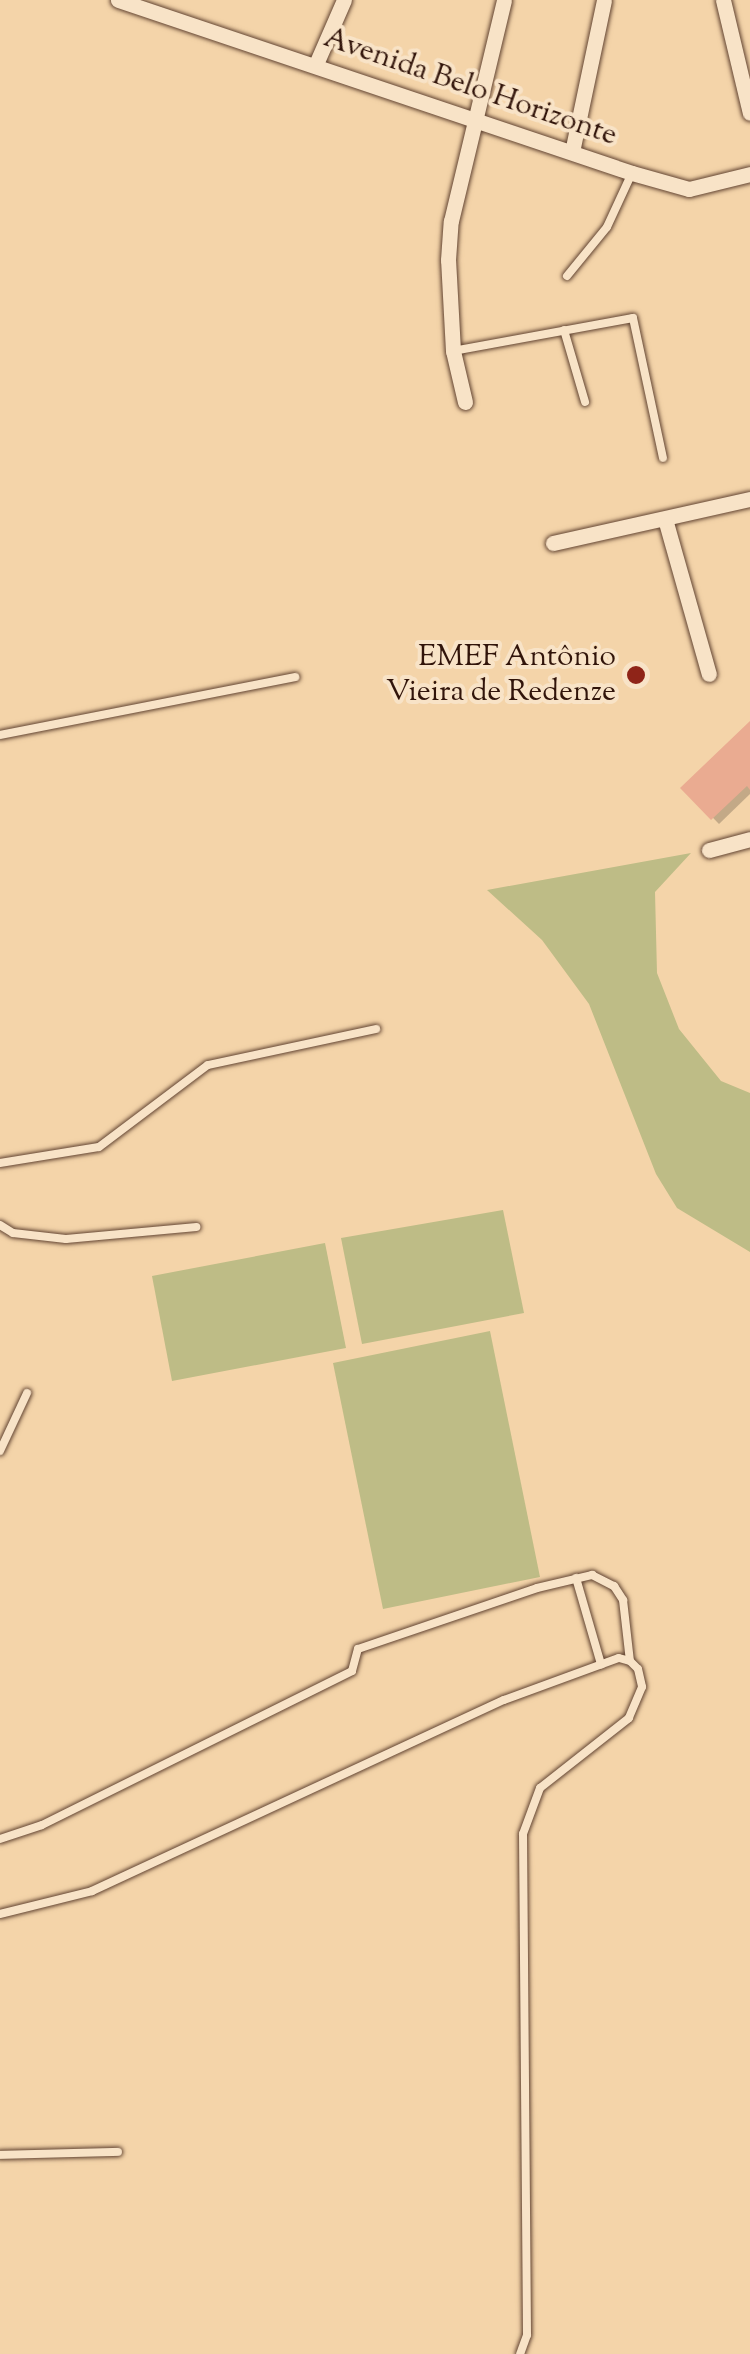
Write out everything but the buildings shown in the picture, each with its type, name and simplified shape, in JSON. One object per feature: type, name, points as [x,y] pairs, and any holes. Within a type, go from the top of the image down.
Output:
[{"type":"street","name":"Avenida Belo Horizonte","points":[[118,0],[316,64],[474,121],[689,189],[750,174]]},
{"type":"street","points":[[316,64],[344,0]]},
{"type":"street","points":[[465,402],[453,351],[448,260],[451,221],[504,0]]},
{"type":"street","points":[[572,152],[604,0]]},
{"type":"street","points":[[723,0],[750,112]]},
{"type":"street","points":[[554,543],[750,499]]},
{"type":"street","points":[[665,519],[708,674]]},
{"type":"street","points":[[708,850],[750,839]]},
{"type":"lane","points":[[567,276],[607,226],[632,173]]},
{"type":"lane","points":[[453,351],[633,318],[663,458]]},
{"type":"lane","points":[[564,330],[585,402]]},
{"type":"lane","points":[[0,736],[295,677]]},
{"type":"lane","points":[[0,1163],[99,1147],[208,1065],[376,1030]]},
{"type":"lane","points":[[0,1224],[13,1233],[66,1239],[196,1227]]},
{"type":"lane","points":[[0,1451],[27,1393]]},
{"type":"lane","points":[[0,1839],[42,1824],[352,1672],[358,1649],[576,1578],[592,1574],[614,1586],[623,1600],[630,1661]]},
{"type":"lane","points":[[576,1578],[601,1664]]},
{"type":"lane","points":[[0,1914],[92,1891],[504,1700],[619,1658],[630,1661],[638,1668],[642,1687],[629,1718],[540,1788],[522,1834],[527,2335],[520,2354]]},
{"type":"lane","points":[[0,2155],[118,2152]]},
{"type":"shaded area","points":[[691,853],[655,892],[657,973],[679,1029],[721,1081],[750,1093],[750,1252],[677,1208],[656,1174],[589,1004],[542,940],[487,890]]},
{"type":"shaded area","points":[[503,1210],[524,1313],[362,1344],[341,1238]]},
{"type":"shaded area","points":[[325,1243],[346,1348],[172,1381],[152,1276]]},
{"type":"shaded area","points":[[490,1331],[540,1577],[383,1609],[333,1363]]},
{"type":"place","name":"EMEF Antônio Vieira de Redenze","points":[[636,675]]}]
